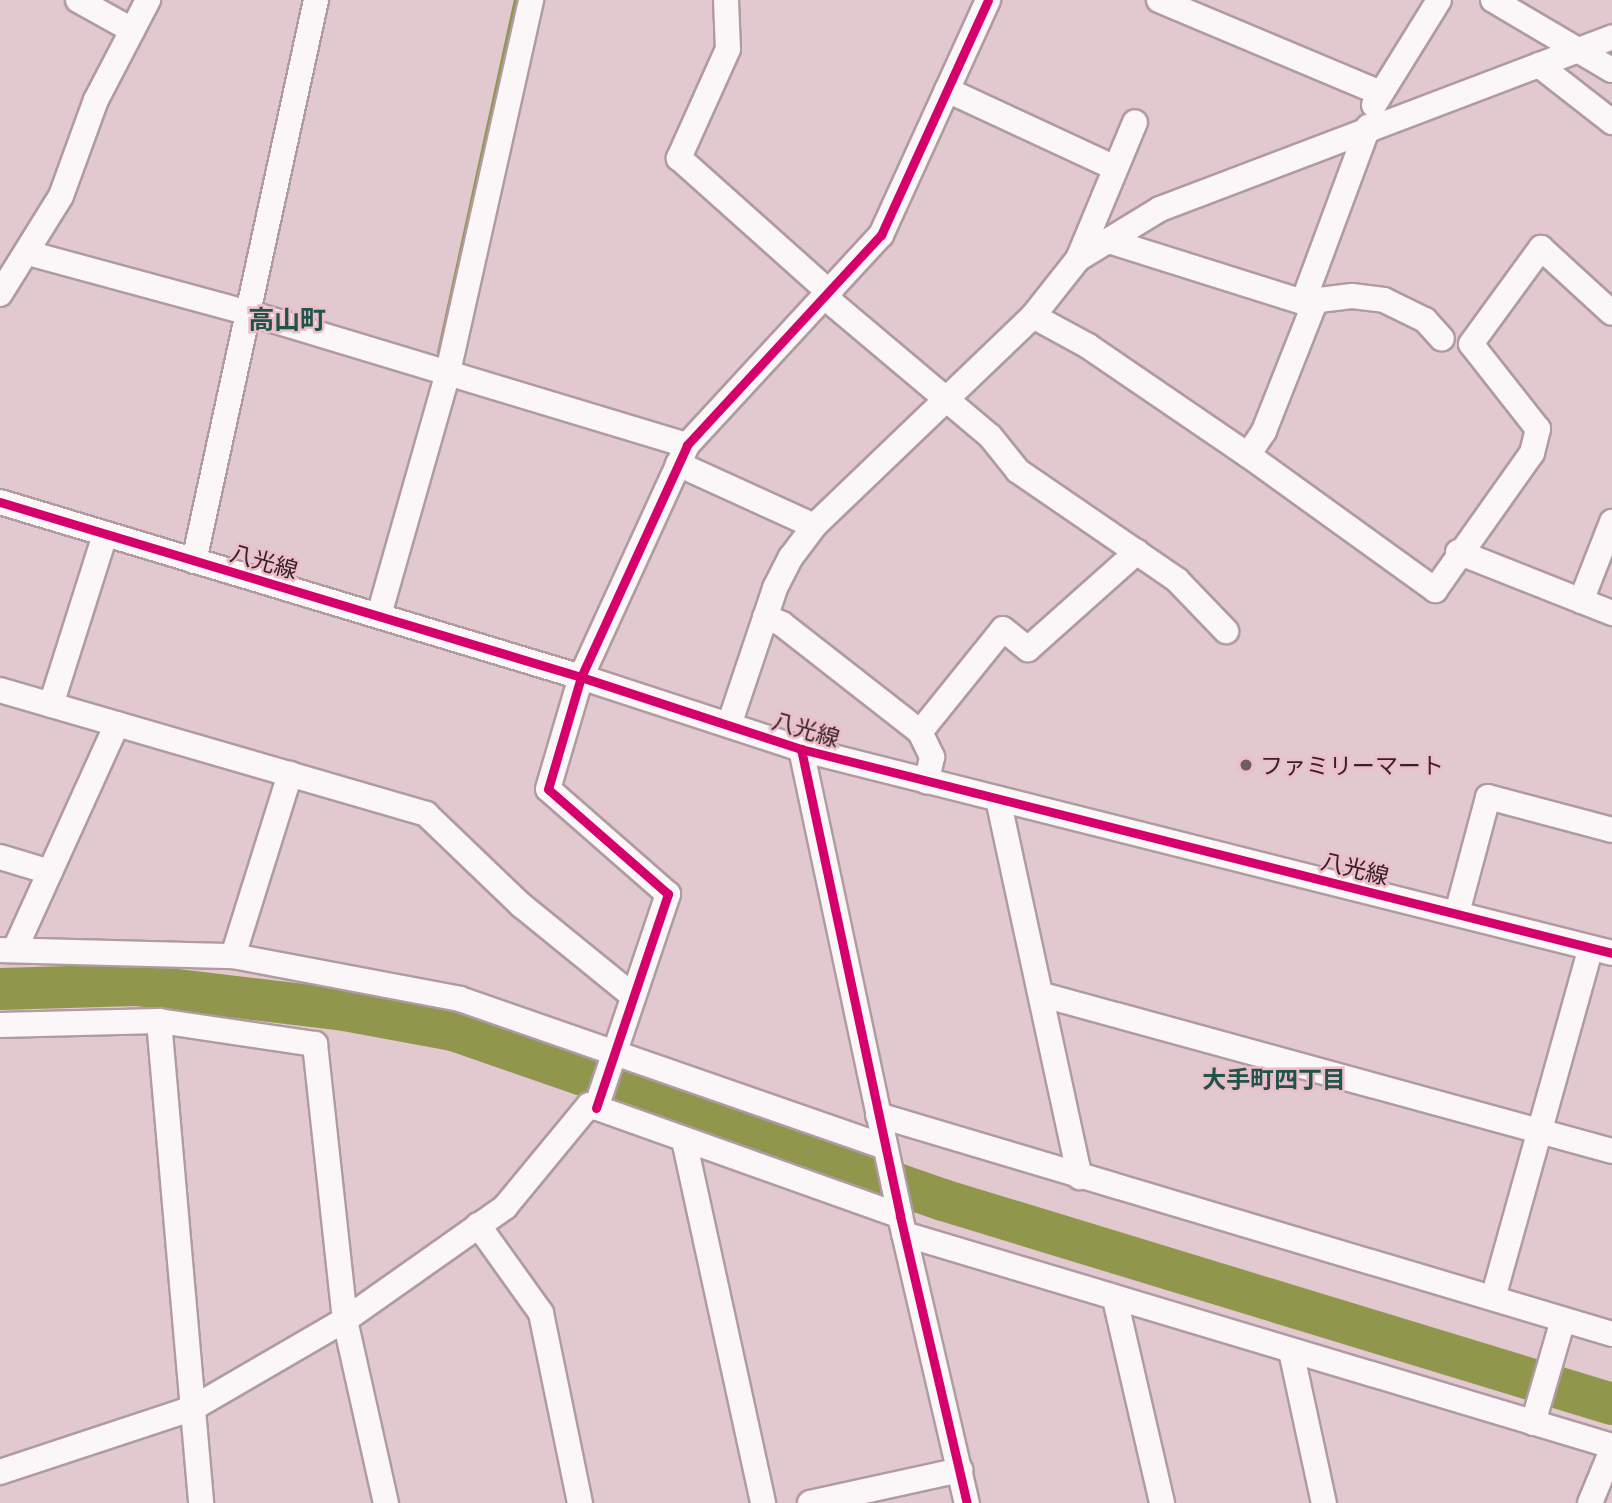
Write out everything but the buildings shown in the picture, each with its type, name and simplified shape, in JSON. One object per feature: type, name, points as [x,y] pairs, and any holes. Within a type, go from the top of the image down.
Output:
[{"type":"street","points":[[78,0],[132,30]]},
{"type":"street","points":[[0,294],[28,253],[61,196],[96,100],[148,0]]},
{"type":"street","points":[[194,561],[316,0]]},
{"type":"street","points":[[379,615],[448,372],[531,0]]},
{"type":"street","points":[[726,0],[728,49],[679,158],[944,399],[990,436],[1018,471],[1177,580],[1226,631]]},
{"type":"street","points":[[598,1102],[668,894],[548,789],[581,677],[683,455],[881,235],[988,0]]},
{"type":"street","points":[[1158,0],[1214,11],[1380,93]]},
{"type":"street","points":[[1248,455],[1264,431],[1309,302],[1364,129],[1380,93],[1439,0]]},
{"type":"street","points":[[1493,0],[1612,70]]},
{"type":"street","points":[[1078,259],[1160,209],[1364,129],[1612,37]]},
{"type":"street","points":[[1539,65],[1612,122]]},
{"type":"street","points":[[947,90],[1115,168]]},
{"type":"street","points":[[729,725],[765,617],[791,557],[814,526],[1033,316],[1078,259],[1135,122]]},
{"type":"street","points":[[1109,241],[1309,302],[1352,296],[1384,300],[1425,320],[1442,339]]},
{"type":"street","points":[[1033,316],[1088,346],[1248,455],[1435,590],[1458,552],[1532,453],[1538,429],[1471,344],[1541,248],[1612,313]]},
{"type":"street","points":[[28,253],[249,313],[448,372],[683,455],[814,526]]},
{"type":"street","name":"八光線","points":[[0,502],[581,677],[801,749],[1601,950]]},
{"type":"street","points":[[1581,601],[1612,522]]},
{"type":"street","points":[[51,705],[105,535]]},
{"type":"street","points":[[920,732],[1003,629],[1028,649],[1137,552]]},
{"type":"street","points":[[1458,552],[1612,613]]},
{"type":"street","points":[[765,617],[782,624],[920,732],[932,757],[927,781]]},
{"type":"street","points":[[0,690],[426,814],[521,905],[634,996]]},
{"type":"street","points":[[117,724],[50,872],[8,949],[233,956],[460,999],[613,1059],[885,1147]]},
{"type":"street","points":[[801,749],[902,1225],[967,1503]]},
{"type":"street","points":[[233,956],[290,774]]},
{"type":"street","points":[[1457,913],[1488,796],[1612,830]]},
{"type":"street","points":[[998,799],[1043,995],[1080,1177]]},
{"type":"street","points":[[0,858],[50,872]]},
{"type":"street","points":[[1493,1298],[1540,1131],[1601,950]]},
{"type":"street","points":[[1043,995],[1612,1151]]},
{"type":"street","points":[[0,1025],[159,1021],[315,1044],[345,1320],[386,1503]]},
{"type":"street","points":[[159,1021],[201,1503]]},
{"type":"street","points":[[0,1472],[193,1408],[345,1320],[505,1207],[589,1105],[598,1102],[684,1140],[902,1225],[1115,1298],[1291,1351],[1535,1417],[1612,1448],[1590,1503]]},
{"type":"street","points":[[878,1115],[1493,1298],[1561,1327],[1612,1334]]},
{"type":"street","points":[[684,1140],[762,1503]]},
{"type":"street","points":[[478,1225],[541,1313],[580,1503]]},
{"type":"street","points":[[1115,1298],[1162,1503]]},
{"type":"street","points":[[1535,1417],[1561,1327]]},
{"type":"street","points":[[1291,1351],[1324,1503]]},
{"type":"street","points":[[810,1503],[960,1470]]},
{"type":"waterway","points":[[440,352],[517,0]]},
{"type":"waterway","points":[[0,989],[136,985],[345,1010],[453,1030],[943,1200],[1612,1404]]},
{"type":"cycle path","points":[[596,1108],[668,894],[548,789],[581,677],[687,445],[881,235],[988,0]]},
{"type":"cycle path","points":[[0,502],[581,677],[801,749],[1612,953]]},
{"type":"cycle path","points":[[801,749],[900,1216],[967,1503]]},
{"type":"place","name":"ファミリーマート","points":[[1246,765]]},
{"type":"district","name":"高山町","points":[[287,319]]},
{"type":"district","name":"大手町四丁目","points":[[1274,1079]]}]
